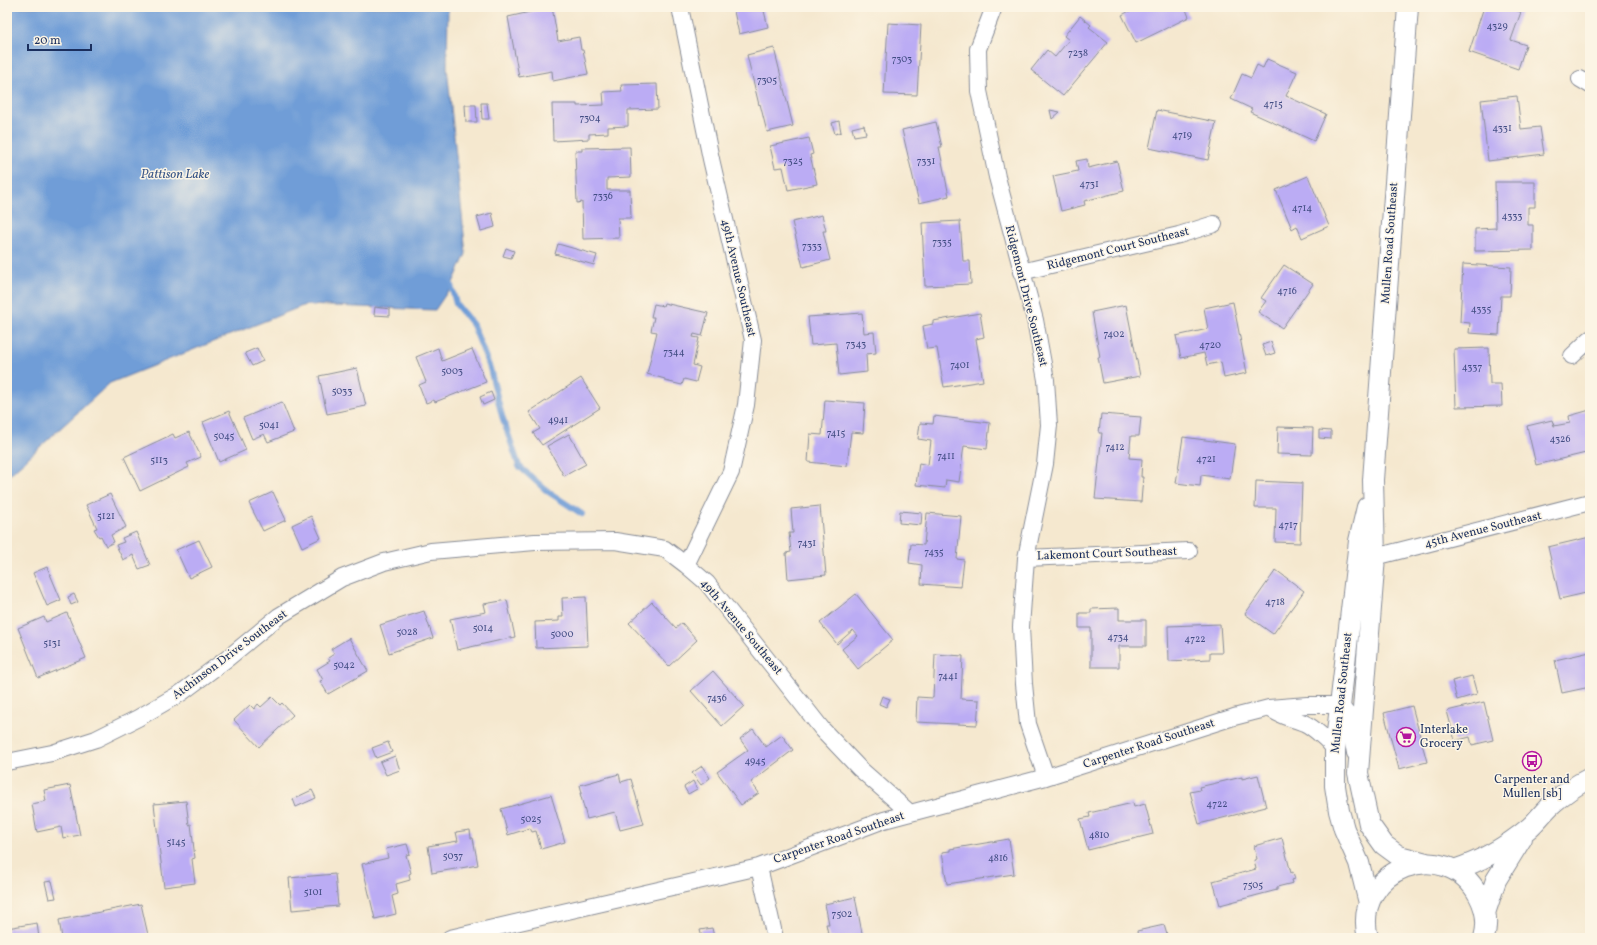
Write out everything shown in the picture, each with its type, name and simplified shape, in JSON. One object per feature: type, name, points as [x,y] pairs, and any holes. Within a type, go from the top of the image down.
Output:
[{"type":"street","name":"49th Avenue Southeast","points":[[680,7],[711,159],[753,340],[746,405],[731,472],[686,565],[707,583],[822,729],[859,768],[910,813]]},
{"type":"street","name":"Ridgemont Drive Southeast","points":[[994,7],[978,49],[980,91],[997,177],[1021,272],[1035,320],[1046,380],[1049,425],[1045,464],[1026,558],[1021,627],[1028,724],[1046,777]]},
{"type":"street","name":"Mullen Road Southeast","points":[[1408,7],[1373,480],[1375,557],[1358,773],[1369,824],[1384,845],[1399,856],[1445,866],[1454,870]]},
{"type":"street","name":"Ridgemont Court Southeast","points":[[1021,272],[1179,235],[1214,224]]},
{"type":"street","points":[[1572,356],[1590,339]]},
{"type":"street","name":"Mullen Road Southeast","points":[[1369,903],[1360,863],[1347,835],[1339,811],[1335,786],[1335,750],[1359,541],[1373,480]]},
{"type":"street","name":"45th Avenue Southeast","points":[[1375,557],[1590,502]]},
{"type":"street","name":"Atchinson Drive Southeast","points":[[7,762],[52,753],[96,739],[138,718],[181,693],[228,658],[279,616],[342,578],[384,562],[431,552],[468,548],[535,542],[615,541],[665,549],[686,565]]},
{"type":"street","name":"Lakemont Court Southeast","points":[[1026,558],[1189,551]]},
{"type":"street","name":"Carpenter Road Southeast","points":[[450,938],[759,867],[884,820],[1046,777],[1234,717],[1269,708],[1307,705],[1340,705]]},
{"type":"street","points":[[1340,705],[1348,715],[1358,773]]},
{"type":"street","points":[[1269,708],[1280,716],[1306,724],[1330,743],[1335,750]]},
{"type":"street","points":[[1454,870],[1481,860],[1509,844],[1530,827],[1568,790],[1590,778]]},
{"type":"street","points":[[1485,913],[1496,880],[1530,827]]},
{"type":"street","points":[[1365,935],[1369,903],[1380,884],[1396,871],[1415,864],[1426,863]]},
{"type":"street","points":[[759,867],[775,938]]},
{"type":"street","points":[[1454,870],[1466,878],[1482,902],[1486,924],[1484,938]]},
{"type":"water","name":"Pattison Lake","points":[[7,7],[448,7],[447,67],[466,254],[452,285],[435,310],[305,305],[110,383],[7,477]]},
{"type":"building","points":[[552,7],[558,41],[579,37],[588,74],[553,81],[552,71],[519,77],[508,17]]},
{"type":"building","points":[[733,7],[763,7],[768,27],[739,34]]},
{"type":"building","points":[[1137,7],[1185,7],[1189,17],[1136,43],[1122,15]]},
{"type":"building","points":[[1484,7],[1506,7],[1521,12],[1511,40],[1526,45],[1518,69],[1469,52]]},
{"type":"building","points":[[1586,7],[1590,7],[1589,16]]},
{"type":"building","points":[[1080,16],[1091,25],[1089,27],[1108,42],[1063,96],[1031,70],[1047,50],[1055,57],[1069,40],[1064,36]]},
{"type":"building","points":[[888,23],[921,25],[917,95],[884,94]]},
{"type":"building","points":[[774,48],[793,126],[767,132],[747,55]]},
{"type":"building","points":[[1267,59],[1297,72],[1286,96],[1326,114],[1314,141],[1250,112],[1252,109],[1231,99],[1242,74],[1251,78],[1257,65],[1263,68]]},
{"type":"building","points":[[657,84],[658,109],[628,110],[628,126],[608,127],[608,133],[589,134],[589,139],[553,141],[552,104],[577,104],[577,106],[604,105],[603,92],[622,91],[621,85]]},
{"type":"building","points":[[1517,96],[1521,129],[1540,127],[1544,154],[1488,161],[1481,100]]},
{"type":"building","points":[[481,103],[487,103],[489,119],[482,119]]},
{"type":"building","points":[[465,105],[476,105],[477,122],[466,122]]},
{"type":"building","points":[[1050,110],[1060,112],[1052,119]]},
{"type":"building","points":[[1157,110],[1216,122],[1208,160],[1149,148]]},
{"type":"building","points":[[839,121],[841,132],[835,134],[832,123]]},
{"type":"building","points":[[936,122],[942,147],[939,147],[949,196],[919,203],[902,130]]},
{"type":"building","points":[[864,125],[866,134],[854,136],[852,128]]},
{"type":"building","points":[[809,138],[813,154],[810,155],[817,184],[788,190],[783,167],[775,168],[770,146]]},
{"type":"building","points":[[630,147],[631,177],[607,178],[607,190],[630,190],[631,218],[618,218],[619,238],[583,239],[582,202],[577,203],[575,151],[582,151],[582,148]]},
{"type":"building","points":[[1087,159],[1088,168],[1117,161],[1124,191],[1084,201],[1085,205],[1061,211],[1053,176],[1078,171],[1076,161]]},
{"type":"building","points":[[1308,176],[1329,226],[1302,238],[1297,226],[1292,229],[1276,190]]},
{"type":"building","points":[[1495,182],[1535,182],[1535,207],[1528,207],[1528,225],[1533,225],[1533,250],[1475,251],[1475,229],[1496,228]]},
{"type":"building","points":[[492,213],[495,227],[481,231],[477,217]]},
{"type":"building","points":[[822,215],[826,231],[823,231],[830,260],[803,267],[792,222]]},
{"type":"building","points":[[960,221],[963,261],[970,261],[971,284],[925,286],[922,223]]},
{"type":"building","points":[[558,244],[597,255],[594,265],[555,254]]},
{"type":"building","points":[[506,248],[514,251],[511,258],[503,256]]},
{"type":"building","points":[[1463,264],[1511,267],[1510,296],[1501,296],[1499,335],[1469,333],[1470,323],[1460,322]]},
{"type":"building","points":[[1284,265],[1313,284],[1282,328],[1258,312],[1266,301],[1261,298]]},
{"type":"building","points":[[1233,302],[1247,373],[1224,378],[1221,362],[1207,365],[1204,353],[1181,358],[1176,336],[1208,329],[1204,308]]},
{"type":"building","points":[[664,303],[708,313],[702,336],[694,334],[693,337],[699,338],[693,365],[700,367],[696,382],[684,379],[682,385],[665,381],[665,379],[647,374],[657,332],[651,331],[654,317],[651,317],[654,304],[663,306]]},
{"type":"building","points":[[1126,305],[1140,376],[1103,383],[1092,312]]},
{"type":"building","points":[[375,307],[390,309],[390,316],[374,315]]},
{"type":"building","points":[[862,313],[864,333],[874,332],[876,353],[866,354],[867,372],[839,375],[836,343],[811,345],[808,317]]},
{"type":"building","points":[[980,313],[984,337],[976,339],[983,381],[944,387],[937,348],[927,349],[923,326],[933,324],[933,321]]},
{"type":"building","points":[[1271,342],[1275,353],[1266,356],[1262,345]]},
{"type":"building","points":[[257,348],[263,361],[252,366],[245,353]]},
{"type":"building","points":[[438,348],[442,361],[472,349],[486,382],[435,402],[434,400],[426,403],[419,385],[426,382],[416,357]]},
{"type":"building","points":[[1489,348],[1490,384],[1501,384],[1502,406],[1456,407],[1454,349]]},
{"type":"building","points":[[357,368],[366,406],[327,414],[319,376]]},
{"type":"building","points":[[581,378],[600,408],[542,445],[533,433],[540,429],[529,412]]},
{"type":"building","points":[[491,392],[494,400],[483,405],[480,397]]},
{"type":"building","points":[[825,400],[865,403],[863,433],[851,432],[847,466],[808,462],[810,434],[822,435]]},
{"type":"building","points":[[282,402],[294,432],[268,442],[264,434],[252,439],[243,418]]},
{"type":"building","points":[[1590,410],[1590,452],[1536,465],[1527,426],[1552,420],[1554,426],[1570,423],[1569,416]]},
{"type":"building","points":[[229,411],[246,450],[219,462],[203,422]]},
{"type":"building","points":[[1101,414],[1141,417],[1139,436],[1131,436],[1129,458],[1142,459],[1141,477],[1143,477],[1141,502],[1095,499],[1102,433],[1099,433]]},
{"type":"building","points":[[934,416],[990,423],[987,449],[964,446],[959,482],[946,480],[945,488],[916,485],[919,463],[928,465],[931,441],[918,439],[920,423],[933,424]]},
{"type":"building","points":[[1278,427],[1313,428],[1312,455],[1277,454]]},
{"type":"building","points":[[1319,430],[1331,431],[1331,439],[1319,438]]},
{"type":"building","points":[[189,432],[201,457],[187,463],[189,467],[140,491],[124,457],[173,434],[175,438]]},
{"type":"building","points":[[569,434],[586,464],[564,476],[547,446]]},
{"type":"building","points":[[1183,437],[1235,444],[1230,479],[1201,475],[1200,486],[1176,483]]},
{"type":"building","points":[[1256,481],[1302,483],[1300,543],[1275,542],[1276,508],[1255,508]]},
{"type":"building","points":[[273,492],[286,520],[263,531],[249,503]]},
{"type":"building","points":[[110,494],[126,527],[111,535],[114,542],[106,546],[101,536],[99,537],[94,529],[97,528],[86,505]]},
{"type":"building","points":[[820,506],[826,575],[788,579],[786,553],[791,552],[789,533],[793,533],[791,509]]},
{"type":"building","points":[[900,511],[922,513],[921,525],[899,523]]},
{"type":"building","points":[[927,513],[961,516],[957,559],[964,560],[961,587],[921,584],[922,565],[909,563],[911,544],[924,545]]},
{"type":"building","points":[[311,516],[321,538],[302,547],[292,525]]},
{"type":"building","points":[[136,532],[150,565],[139,569],[133,555],[123,560],[116,545],[124,542],[122,538]]},
{"type":"building","points":[[1590,537],[1590,592],[1560,599],[1548,547]]},
{"type":"building","points":[[199,540],[212,567],[189,578],[176,550]]},
{"type":"building","points":[[47,567],[61,600],[47,606],[33,573]]},
{"type":"building","points":[[1276,570],[1304,591],[1273,634],[1245,614]]},
{"type":"building","points":[[74,594],[78,602],[71,605],[68,597]]},
{"type":"building","points":[[856,594],[893,640],[858,669],[842,649],[858,636],[853,630],[837,644],[820,623]]},
{"type":"building","points":[[586,597],[588,646],[536,648],[535,622],[559,621],[559,617],[563,617],[562,598]]},
{"type":"building","points":[[507,600],[515,637],[457,650],[450,619],[486,612],[484,604]]},
{"type":"building","points":[[652,602],[676,628],[682,623],[697,640],[669,666],[629,623]]},
{"type":"building","points":[[1119,608],[1119,620],[1146,620],[1146,646],[1119,646],[1119,667],[1091,667],[1091,628],[1079,628],[1079,613],[1091,613],[1091,609]]},
{"type":"building","points":[[424,611],[433,638],[389,653],[380,625]]},
{"type":"building","points":[[67,613],[86,658],[38,678],[18,628],[44,617],[46,622]]},
{"type":"building","points":[[1220,624],[1222,653],[1210,653],[1210,659],[1169,661],[1168,626]]},
{"type":"building","points":[[349,638],[368,671],[328,694],[320,681],[323,680],[317,669],[330,661],[328,658],[334,654],[331,649]]},
{"type":"building","points":[[1590,652],[1590,687],[1562,693],[1555,660]]},
{"type":"building","points":[[935,654],[963,656],[961,699],[979,700],[977,725],[916,722],[917,697],[933,698]]},
{"type":"building","points":[[713,671],[744,706],[722,726],[691,691]]},
{"type":"building","points":[[1472,676],[1477,694],[1457,700],[1452,681]]},
{"type":"building","points":[[882,696],[890,699],[886,707],[879,704]]},
{"type":"building","points":[[272,697],[280,705],[282,703],[293,715],[259,747],[234,720],[250,705],[254,709],[258,704],[261,707]]},
{"type":"building","points":[[1484,702],[1493,740],[1472,745],[1470,737],[1455,741],[1447,711]]},
{"type":"building","name":"Interlake Grocery","points":[[1412,706],[1427,762],[1399,769],[1384,713]]},
{"type":"building","points":[[753,729],[766,747],[782,735],[793,750],[751,782],[759,793],[741,805],[717,772],[748,750],[740,739]]},
{"type":"building","points":[[388,742],[392,752],[376,758],[372,748]]},
{"type":"building","points":[[395,756],[400,770],[386,775],[380,762]]},
{"type":"building","points":[[702,766],[710,778],[701,785],[692,773]]},
{"type":"building","points":[[619,774],[621,782],[631,779],[644,824],[620,830],[615,812],[587,819],[580,793],[582,793],[580,785]]},
{"type":"building","points":[[1258,775],[1266,807],[1199,824],[1190,792],[1200,790],[1199,787],[1242,777],[1242,779]]},
{"type":"building","points":[[693,781],[697,789],[688,794],[684,787]]},
{"type":"building","points":[[70,785],[80,835],[63,838],[61,827],[37,832],[32,804],[46,801],[44,790]]},
{"type":"building","points":[[312,790],[316,798],[296,807],[293,799]]},
{"type":"building","points":[[551,795],[565,842],[541,849],[536,831],[532,832],[530,828],[508,835],[501,809]]},
{"type":"building","points":[[186,801],[189,825],[191,824],[195,858],[192,859],[195,883],[164,887],[154,804]]},
{"type":"building","points":[[1133,803],[1134,807],[1145,804],[1153,834],[1088,850],[1080,819],[1090,817],[1089,813]]},
{"type":"building","points":[[470,830],[478,865],[432,873],[428,846],[458,841],[456,832]]},
{"type":"building","points":[[1282,838],[1291,873],[1293,872],[1295,879],[1292,880],[1293,883],[1277,887],[1277,890],[1220,905],[1213,881],[1256,869],[1254,860],[1257,859],[1254,846]]},
{"type":"building","points":[[1009,839],[1014,874],[947,884],[942,852],[950,851],[950,849]]},
{"type":"building","points":[[407,844],[410,854],[406,855],[411,873],[409,874],[410,880],[396,884],[398,894],[392,896],[396,914],[375,919],[362,864],[388,858],[386,849]]},
{"type":"building","points":[[335,874],[338,906],[292,910],[289,878]]},
{"type":"building","points":[[52,881],[56,898],[49,899],[45,882]]},
{"type":"building","points":[[855,897],[863,938],[829,938],[826,924],[829,924],[825,904]]},
{"type":"building","points":[[141,904],[148,935],[135,938],[62,938],[59,920]]},
{"type":"building","points":[[37,923],[39,938],[7,938],[7,928]]},
{"type":"building","points":[[1164,925],[1168,938],[1138,938],[1137,931]]},
{"type":"building","points":[[712,928],[714,937],[702,938],[700,930]]},
{"type":"waterway","points":[[449,278],[456,304],[473,325],[490,368],[502,416],[519,466],[547,491],[582,514]]},
{"type":"place","name":"Interlake Grocery","points":[[1406,737]]},
{"type":"place","name":"Carpenter and Mullen [sb]","points":[[1532,761]]}]
